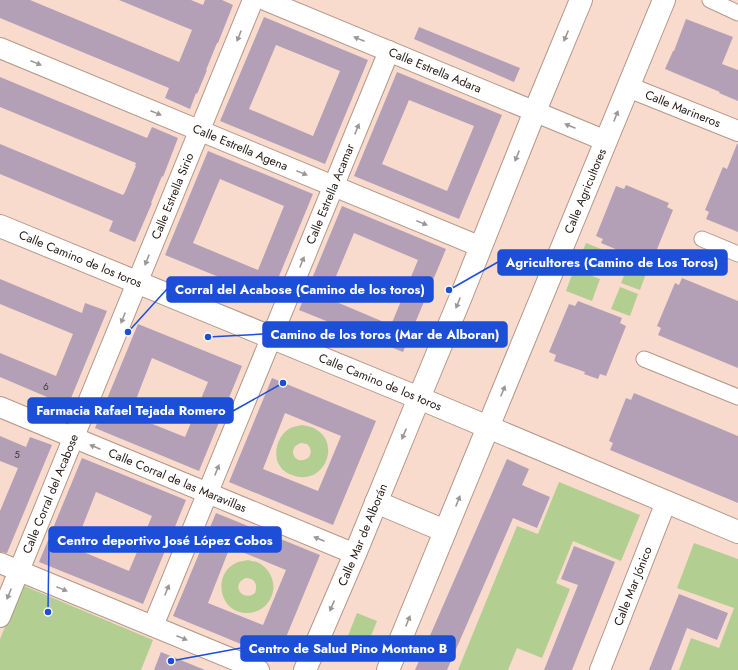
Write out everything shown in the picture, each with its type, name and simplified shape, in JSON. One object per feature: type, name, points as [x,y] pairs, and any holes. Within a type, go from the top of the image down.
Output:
[{"type":"street","name":"Calle Estrella Sirio","points":[[138,282],[253,0]]},
{"type":"street","name":"Calle Estrella Adara","points":[[265,0],[606,141]]},
{"type":"street","points":[[419,398],[581,0]]},
{"type":"street","name":"Calle Agricultores","points":[[488,427],[664,0]]},
{"type":"street","points":[[710,0],[738,13]]},
{"type":"street","name":"Calle Estrella Agena","points":[[0,48],[481,247]]},
{"type":"street","name":"Calle Estrella Acamar","points":[[153,626],[389,51]]},
{"type":"street","name":"Calle Marineros","points":[[628,87],[738,131]]},
{"type":"street","name":"Calle Camino de los toros","points":[[0,226],[419,398],[738,532]]},
{"type":"street","points":[[702,240],[738,254]]},
{"type":"street","name":"Calle Corral del Acabose","points":[[0,617],[138,282]]},
{"type":"street","points":[[644,359],[738,397]]},
{"type":"street","name":"Calle Mar de Alborán","points":[[305,670],[419,398]]},
{"type":"street","name":"Calle Corral de las Maravillas","points":[[0,407],[354,554]]},
{"type":"street","points":[[388,670],[488,427]]},
{"type":"street","points":[[376,502],[445,531]]},
{"type":"street","name":"Calle Mar Jónico","points":[[600,670],[666,502]]},
{"type":"street","points":[[0,563],[259,670]]},
{"type":"green space","points":[[586,243],[611,253],[602,275],[577,264]]},
{"type":"green space","points":[[630,261],[648,268],[640,290],[621,283]]},
{"type":"green space","points":[[574,269],[600,279],[592,301],[566,291]]},
{"type":"green space","points":[[620,287],[638,294],[630,316],[611,309]]},
{"type":"green space","points":[[302,425],[310,427],[321,433],[327,441],[328,451],[326,460],[321,469],[314,475],[304,477],[292,475],[285,471],[278,463],[276,455],[277,445],[281,436],[288,429]],"holes":[[[301,443],[307,444],[311,450],[309,457],[304,460],[297,459],[293,453],[296,445]]]},
{"type":"green space","points":[[559,482],[640,515],[621,561],[573,541],[556,583],[570,589],[542,658],[517,648],[508,670],[458,670],[517,526],[538,534]]},
{"type":"green space","points":[[694,543],[738,559],[738,670],[679,670],[691,638],[719,648],[734,608],[677,588]]},
{"type":"green space","points":[[248,560],[257,562],[270,573],[273,590],[272,596],[265,606],[256,611],[246,613],[237,611],[229,606],[224,599],[222,582],[224,574],[230,567],[238,562]],"holes":[[[249,578],[255,582],[256,590],[255,593],[246,596],[242,594],[238,588],[241,581]]]},
{"type":"green space","points":[[22,585],[153,640],[141,670],[0,670],[0,639]]},
{"type":"green space","points":[[357,613],[377,621],[362,658],[342,651]]},
{"type":"building","points":[[0,0],[30,0],[179,62],[192,30],[119,0],[191,0],[203,5],[205,0],[222,0],[233,5],[190,109],[165,98],[169,88],[0,18]]},
{"type":"building","points":[[264,17],[368,60],[325,164],[220,121]],"holes":[[[276,45],[340,71],[313,136],[249,109]]]},
{"type":"building","points":[[686,19],[733,37],[722,64],[738,70],[738,101],[665,69],[674,51]]},
{"type":"building","points":[[419,27],[520,68],[514,82],[414,39]]},
{"type":"building","points":[[397,72],[502,115],[459,219],[354,176]],"holes":[[[409,100],[474,126],[447,191],[382,164]]]},
{"type":"building","points":[[0,77],[147,138],[152,127],[178,138],[135,242],[109,231],[113,221],[0,174],[0,144],[123,195],[136,163],[0,107]]},
{"type":"building","points":[[737,144],[738,232],[706,219],[709,212],[705,210],[723,167],[727,169]]},
{"type":"building","points":[[208,151],[313,194],[270,298],[165,255]],"holes":[[[220,179],[284,206],[258,270],[193,243]]]},
{"type":"building","points":[[626,185],[669,203],[667,207],[673,210],[653,259],[646,256],[644,261],[601,243],[603,239],[596,236],[616,186],[624,189]]},
{"type":"building","points":[[342,206],[446,249],[403,352],[299,310]],"holes":[[[354,233],[418,260],[391,325],[327,298]]]},
{"type":"building","points":[[682,278],[738,301],[738,368],[658,335],[661,328],[657,326],[675,283],[679,285]]},
{"type":"building","points":[[0,279],[82,313],[85,303],[107,311],[64,415],[43,407],[47,397],[0,377],[0,353],[56,376],[73,334],[0,304]]},
{"type":"building","points":[[578,301],[622,318],[620,323],[626,326],[606,376],[600,374],[598,379],[584,374],[585,372],[554,361],[556,355],[549,352],[569,304],[575,306]]},
{"type":"building","points":[[138,324],[242,366],[199,471],[95,428]],"holes":[[[152,358],[208,382],[185,437],[130,415]]]},
{"type":"building","points":[[272,378],[376,421],[333,525],[229,482]],"holes":[[[285,413],[341,436],[318,491],[263,469]]]},
{"type":"building","points":[[634,393],[738,436],[738,503],[610,450],[613,443],[609,441],[626,398],[631,400]]},
{"type":"building","points":[[0,436],[26,447],[30,437],[52,445],[7,553],[0,552],[0,511],[18,468],[0,461]]},
{"type":"building","points":[[82,458],[186,500],[143,604],[39,562]],"holes":[[[96,492],[152,516],[129,571],[74,548]]]},
{"type":"building","points":[[507,459],[529,469],[522,485],[550,497],[537,528],[513,518],[447,670],[415,670]]},
{"type":"building","points":[[216,513],[320,555],[277,659],[173,616]],"holes":[[[230,547],[286,570],[263,625],[208,603]]]},
{"type":"building","points":[[574,546],[615,562],[572,670],[544,670],[578,585],[561,579]]},
{"type":"building","points":[[679,594],[728,613],[717,640],[687,628],[671,670],[649,670]]},
{"type":"building","points":[[161,652],[205,670],[154,670]]},
{"type":"place","name":"Agricultores (Camino de Los Toros)","points":[[449,290]]},
{"type":"place","name":"Corral del Acabose (Camino de los toros)","points":[[128,332]]},
{"type":"place","name":"Camino de los toros (Mar de Alboran)","points":[[208,337]]},
{"type":"place","name":"Farmacia Rafael Tejada Romero","points":[[283,383]]},
{"type":"place","name":"Centro deportivo José López Cobos","points":[[48,612]]},
{"type":"place","name":"Centro de Salud Pino Montano B","points":[[171,661]]}]
